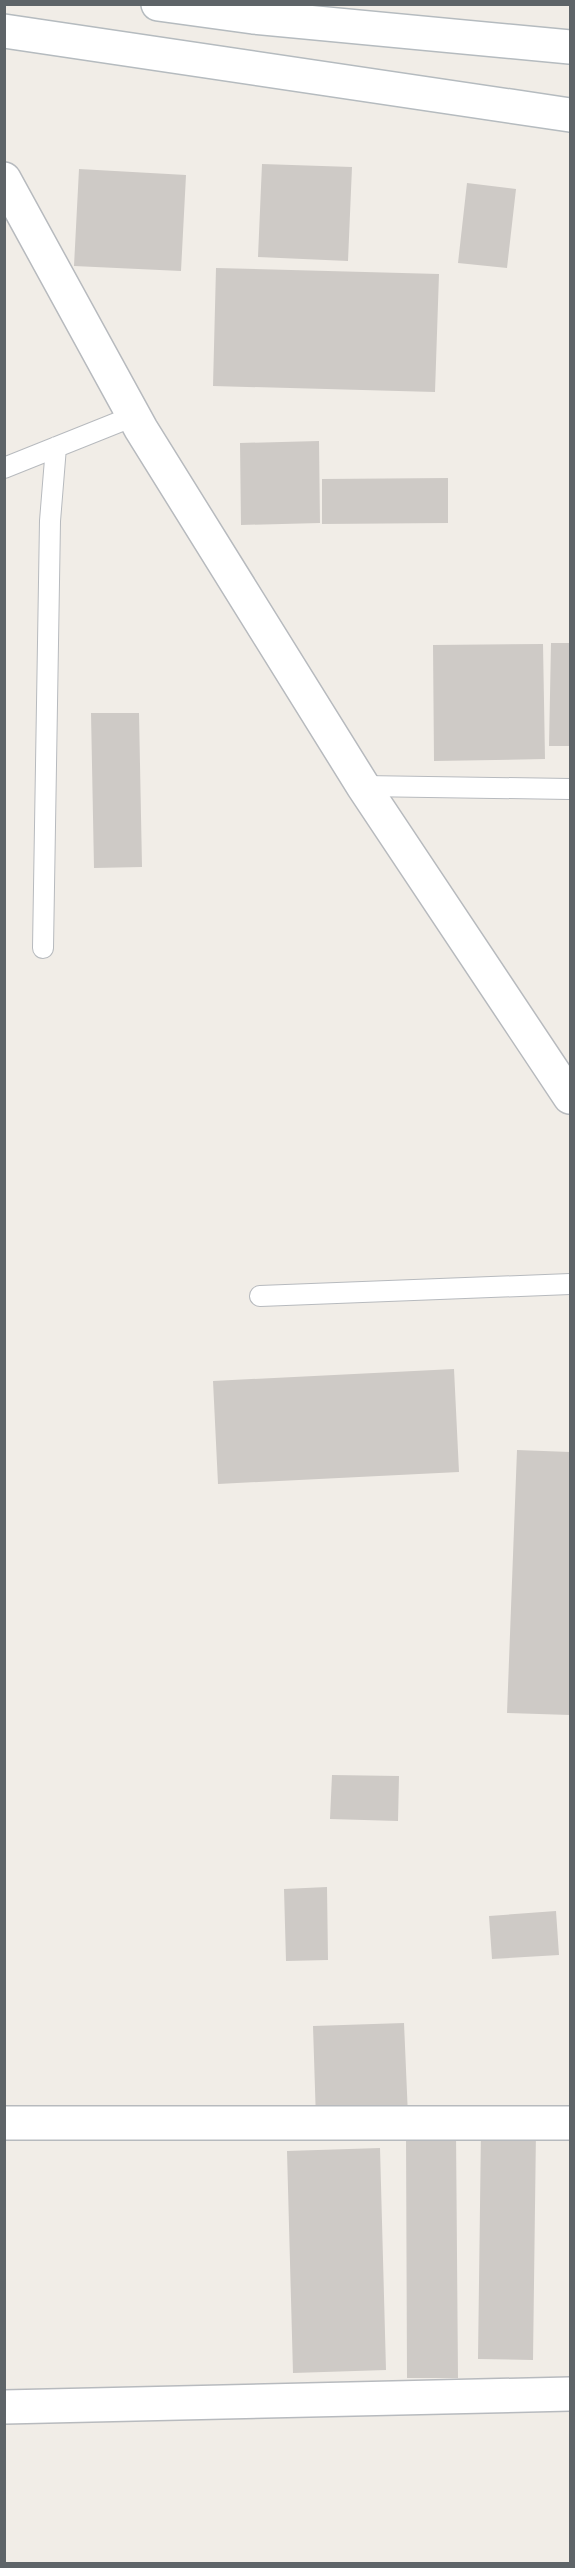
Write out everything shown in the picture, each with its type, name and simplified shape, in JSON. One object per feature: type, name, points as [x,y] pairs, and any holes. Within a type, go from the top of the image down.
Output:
[{"type":"street","points":[[158,4],[253,18],[570,47]]},
{"type":"street","points":[[253,18],[287,4]]},
{"type":"street","points":[[4,31],[570,115]]},
{"type":"street","points":[[4,179],[134,416],[363,786],[570,1097]]},
{"type":"street","points":[[4,2123],[570,2123]]},
{"type":"street","points":[[4,2408],[570,2394]]},
{"type":"lane","points":[[4,468],[134,416]]},
{"type":"lane","points":[[43,948],[51,521],[56,447]]},
{"type":"lane","points":[[363,786],[570,789]]},
{"type":"lane","points":[[260,1296],[570,1284]]},
{"type":"building","points":[[262,164],[352,167],[348,261],[258,257]]},
{"type":"building","points":[[79,169],[186,175],[181,271],[74,266]]},
{"type":"building","points":[[467,183],[516,189],[507,268],[458,263]]},
{"type":"building","points":[[216,268],[439,274],[435,392],[213,386]]},
{"type":"building","points":[[319,441],[320,523],[241,525],[240,443]]},
{"type":"building","points":[[448,478],[448,523],[322,524],[322,479]]},
{"type":"building","points":[[551,643],[570,643],[570,746],[549,746]]},
{"type":"building","points":[[543,644],[545,759],[434,761],[433,645]]},
{"type":"building","points":[[91,713],[139,713],[142,867],[94,868]]},
{"type":"building","points":[[454,1369],[459,1472],[218,1484],[213,1381]]},
{"type":"building","points":[[517,1450],[570,1452],[570,1715],[507,1713]]},
{"type":"building","points":[[332,1775],[399,1776],[398,1821],[330,1819]]},
{"type":"building","points":[[327,1887],[328,1960],[286,1961],[284,1889]]},
{"type":"building","points":[[556,1911],[559,1955],[492,1959],[489,1916]]},
{"type":"building","points":[[404,2023],[408,2116],[316,2120],[313,2026]]},
{"type":"building","points":[[481,2129],[536,2130],[533,2360],[478,2359]]},
{"type":"building","points":[[456,2131],[458,2378],[407,2378],[406,2132]]},
{"type":"building","points":[[380,2148],[386,2370],[293,2373],[287,2151]]}]
